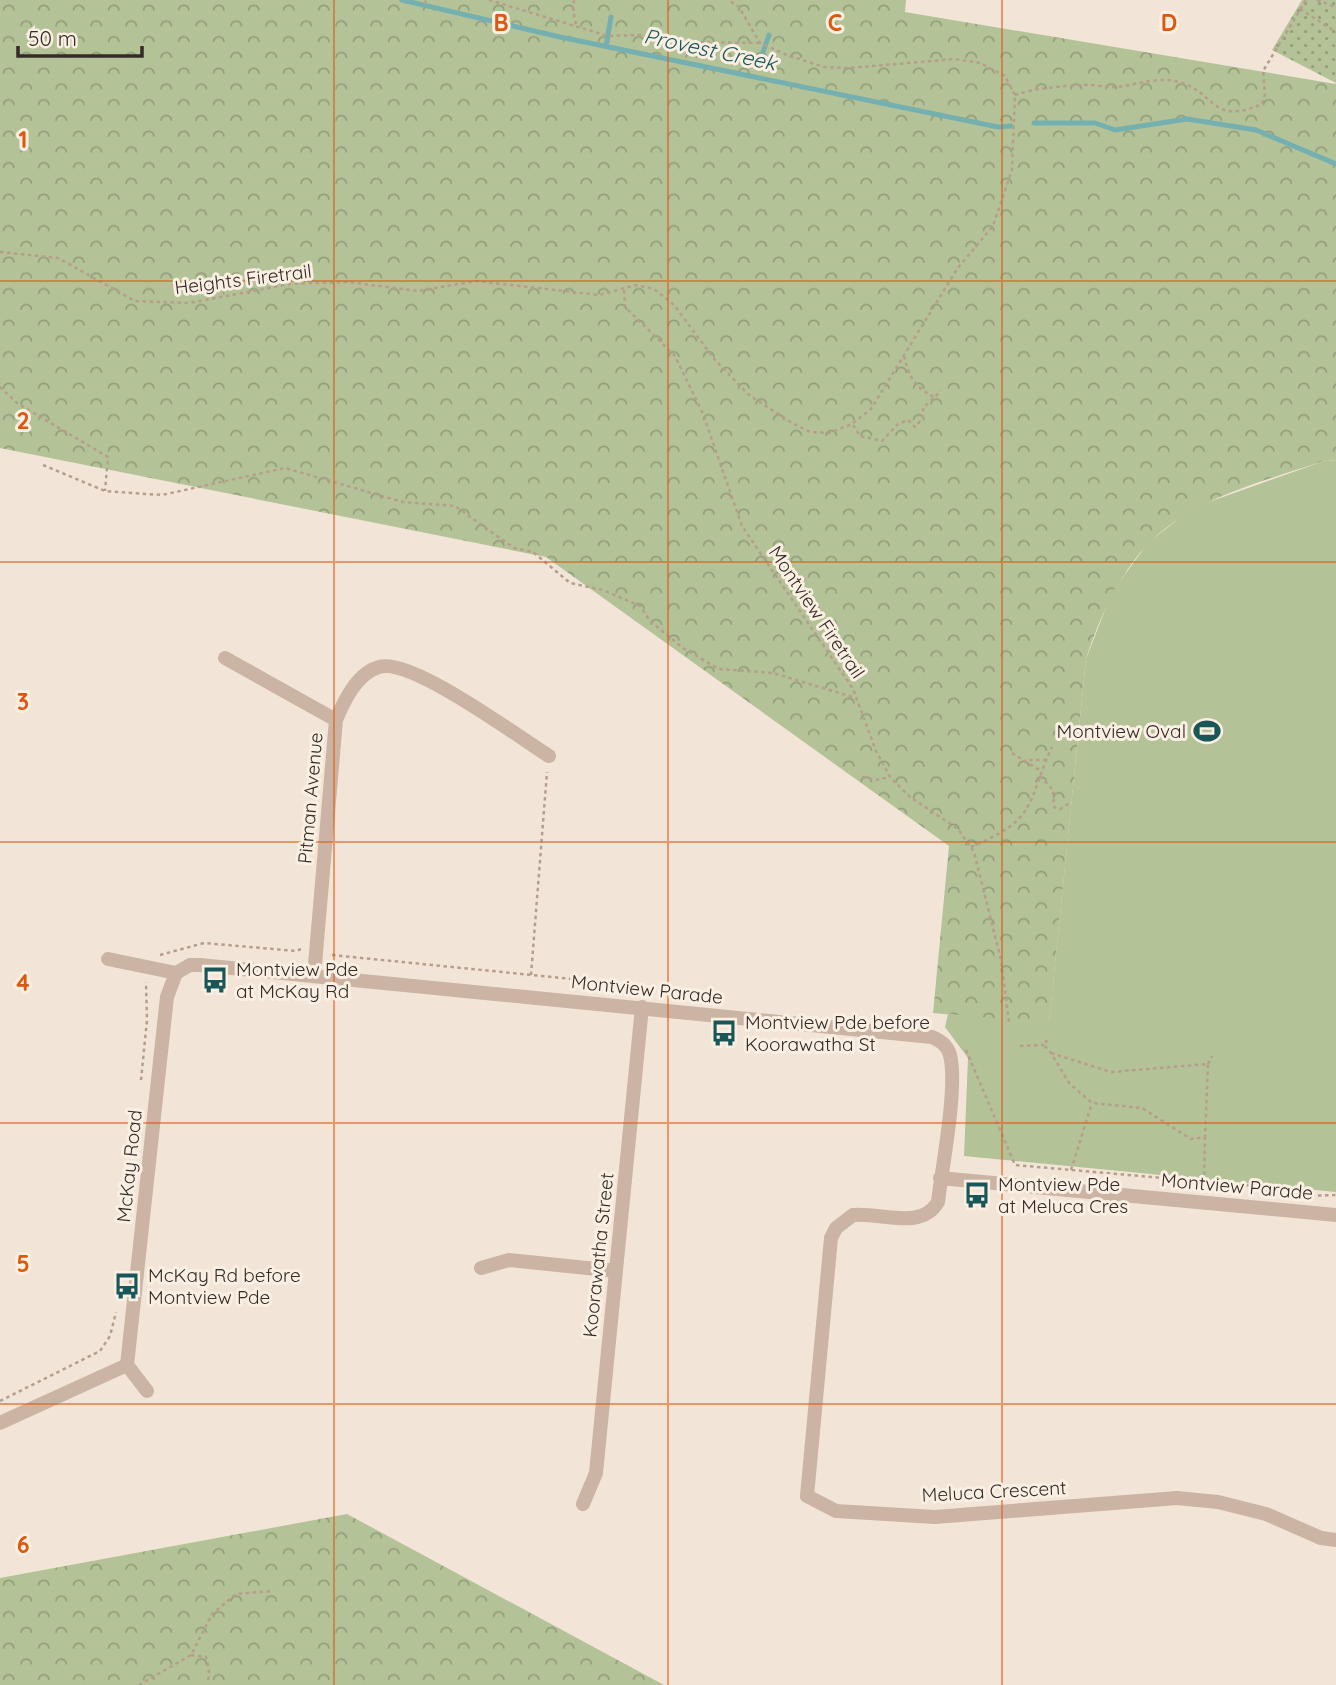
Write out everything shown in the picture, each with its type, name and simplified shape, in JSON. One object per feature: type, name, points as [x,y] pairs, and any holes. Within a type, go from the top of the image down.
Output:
[{"type":"street","points":[[225,658],[336,720]]},
{"type":"street","name":"Pitman Avenue","points":[[314,976],[336,720],[345,699],[359,681],[376,667],[390,665],[418,672],[549,755]]},
{"type":"street","name":"Montview Parade","points":[[108,959],[176,973],[190,965],[200,965],[932,1037],[943,1042],[950,1054],[952,1077],[940,1178],[1336,1215]]},
{"type":"street","name":"McKay Road","points":[[127,1365],[167,997],[176,973]]},
{"type":"street","name":"Koorawatha Street","points":[[583,1504],[596,1473],[642,1007]]},
{"type":"street","name":"Meluca Crescent","points":[[940,1178],[938,1202],[926,1216],[853,1215],[836,1228],[831,1238],[807,1496],[836,1511],[936,1517],[1177,1498],[1218,1502],[1254,1511],[1321,1538],[1336,1540]]},
{"type":"street","points":[[481,1268],[509,1260],[616,1271]]},
{"type":"street","points":[[0,1423],[127,1365],[147,1391]]},
{"type":"path","points":[[489,0],[608,36],[640,35],[679,42],[760,43],[824,66],[849,68],[955,59],[980,63],[1005,76],[1015,96],[1012,170],[993,226],[957,269],[871,409],[852,424],[860,436],[882,441],[898,424],[908,420],[915,427],[923,418],[923,408],[942,391]]},
{"type":"path","points":[[574,0],[576,25]]},
{"type":"path","points":[[728,0],[739,6],[760,43]]},
{"type":"path","points":[[1015,96],[1026,91],[1086,85],[1118,87],[1136,81],[1171,81],[1199,93],[1220,110],[1239,114],[1262,104],[1265,94],[1263,71],[1306,0]]},
{"type":"path","points":[[1317,0],[1336,7]]},
{"type":"path","points":[[1300,9],[1334,31],[1336,24]]},
{"type":"path","name":"Heights Firetrail","points":[[0,252],[58,258],[135,301],[188,303],[290,284],[348,282],[418,291],[476,281],[599,295],[636,285],[654,289],[674,305],[716,360],[749,395],[792,423],[810,432],[829,433],[852,424]]},
{"type":"path","name":"Montview Firetrail","points":[[624,290],[625,307],[675,356],[703,414],[742,526],[856,698],[890,777],[910,797],[958,829],[971,847],[1001,960],[1009,1022]]},
{"type":"path","points":[[904,354],[908,371],[920,392],[935,398]]},
{"type":"path","points":[[0,387],[17,403],[108,457],[104,491]]},
{"type":"path","points":[[43,465],[104,491],[162,495],[285,468],[403,502],[455,506],[514,548],[533,552],[570,583],[603,590],[640,606],[650,621],[683,648],[719,668],[773,673],[856,698]]},
{"type":"path","points":[[971,847],[1009,830],[1027,811],[1052,747]]},
{"type":"path","points":[[1012,753],[1041,771]]},
{"type":"path","points":[[531,975],[549,755]]},
{"type":"path","points":[[1027,760],[1046,760]]},
{"type":"path","points":[[1040,776],[1053,790],[1054,807],[1059,809],[1071,802]]},
{"type":"path","points":[[862,778],[876,780],[890,777]]},
{"type":"path","points":[[140,1088],[147,1020],[145,984],[150,968],[162,952],[204,943],[296,951],[303,948]]},
{"type":"path","points":[[327,955],[603,982],[625,992]]},
{"type":"path","points":[[1044,1045],[1047,1041]]},
{"type":"path","points":[[961,1042],[1015,1165],[1254,1186],[1269,1193]]},
{"type":"path","points":[[1020,1046],[1044,1045]]},
{"type":"path","points":[[1044,1045],[1069,1083],[1092,1103],[1142,1108],[1191,1139],[1205,1138]]},
{"type":"path","points":[[1051,1053],[1111,1072],[1208,1064]]},
{"type":"path","points":[[1204,1182],[1208,1064],[1212,1056]]},
{"type":"path","points":[[1071,1170],[1092,1103]]},
{"type":"path","points":[[1301,1196],[1336,1195]]},
{"type":"path","points":[[0,1401],[100,1351],[110,1336],[118,1304]]},
{"type":"path","points":[[139,1685],[191,1655],[212,1614],[236,1594],[272,1591]]},
{"type":"path","points":[[191,1655],[206,1657],[209,1669],[208,1684]]},
{"type":"green space","points":[[0,0],[906,0],[905,12],[1336,84],[1336,461],[1327,460],[1240,489],[1205,504],[1175,522],[1148,544],[1125,573],[1105,611],[1086,659],[1049,1024],[933,1013],[949,846],[546,557],[0,448]]},
{"type":"green space","points":[[1302,0],[1336,0],[1336,83],[1272,50]]},
{"type":"green space","name":"Montview Oval","points":[[1327,460],[1336,461],[1336,1192],[964,1156],[968,1058],[945,1027],[948,1014],[1049,1023],[1086,659],[1112,592],[1148,543],[1192,508]]},
{"type":"green space","points":[[347,1514],[664,1685],[0,1685],[0,1578]]},
{"type":"waterway","name":"Provest Creek","points":[[402,0],[560,37],[998,127],[1011,126]]},
{"type":"waterway","points":[[606,46],[611,17]]},
{"type":"waterway","points":[[763,52],[769,35]]},
{"type":"waterway","name":"Provest Creek","points":[[1034,123],[1095,123],[1115,130],[1187,119],[1256,130],[1336,164]]},
{"type":"place","name":"Montview Oval","points":[[1207,731]]},
{"type":"place","name":"Montview Pde at McKay Rd","points":[[215,980]]},
{"type":"place","name":"Montview Pde before Koorawatha St","points":[[724,1033]]},
{"type":"place","name":"Montview Pde at Meluca Cres","points":[[977,1195]]},
{"type":"place","name":"McKay Rd before Montview Pde","points":[[127,1286]]}]
